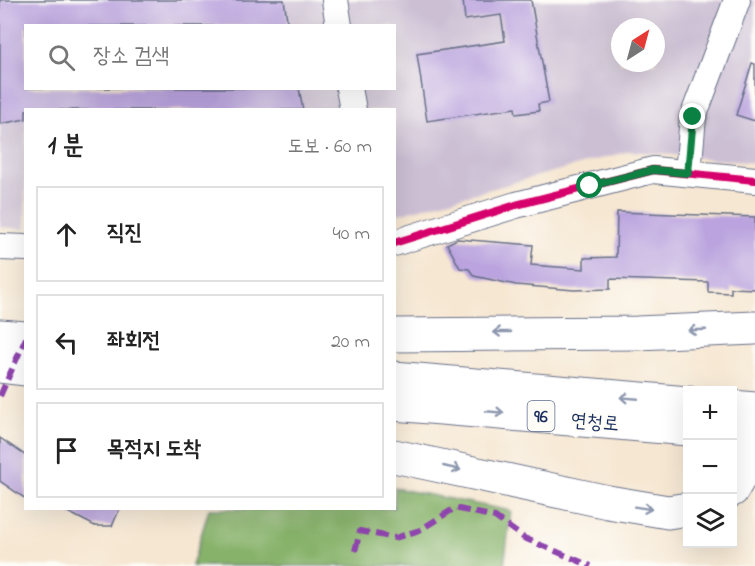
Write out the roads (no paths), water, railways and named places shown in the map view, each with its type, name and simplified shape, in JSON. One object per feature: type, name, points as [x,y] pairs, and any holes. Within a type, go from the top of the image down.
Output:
[{"type":"highway","points":[[396,334],[638,333],[755,328]]},
{"type":"highway","points":[[0,336],[24,338]]},
{"type":"highway","points":[[0,366],[24,369]]},
{"type":"highway","name":"연청로","points":[[396,378],[683,403]]},
{"type":"highway","name":"연청로","points":[[396,404],[683,429]]},
{"type":"highway","points":[[739,414],[755,435]]},
{"type":"highway","points":[[396,456],[608,502],[668,512],[683,510]]},
{"type":"street","points":[[335,0],[339,24]]},
{"type":"street","points":[[688,173],[693,117],[737,0]]},
{"type":"street","points":[[349,90],[353,108]]},
{"type":"street","points":[[396,242],[516,205],[653,170],[755,180]]},
{"type":"street","points":[[0,247],[24,248]]}]
